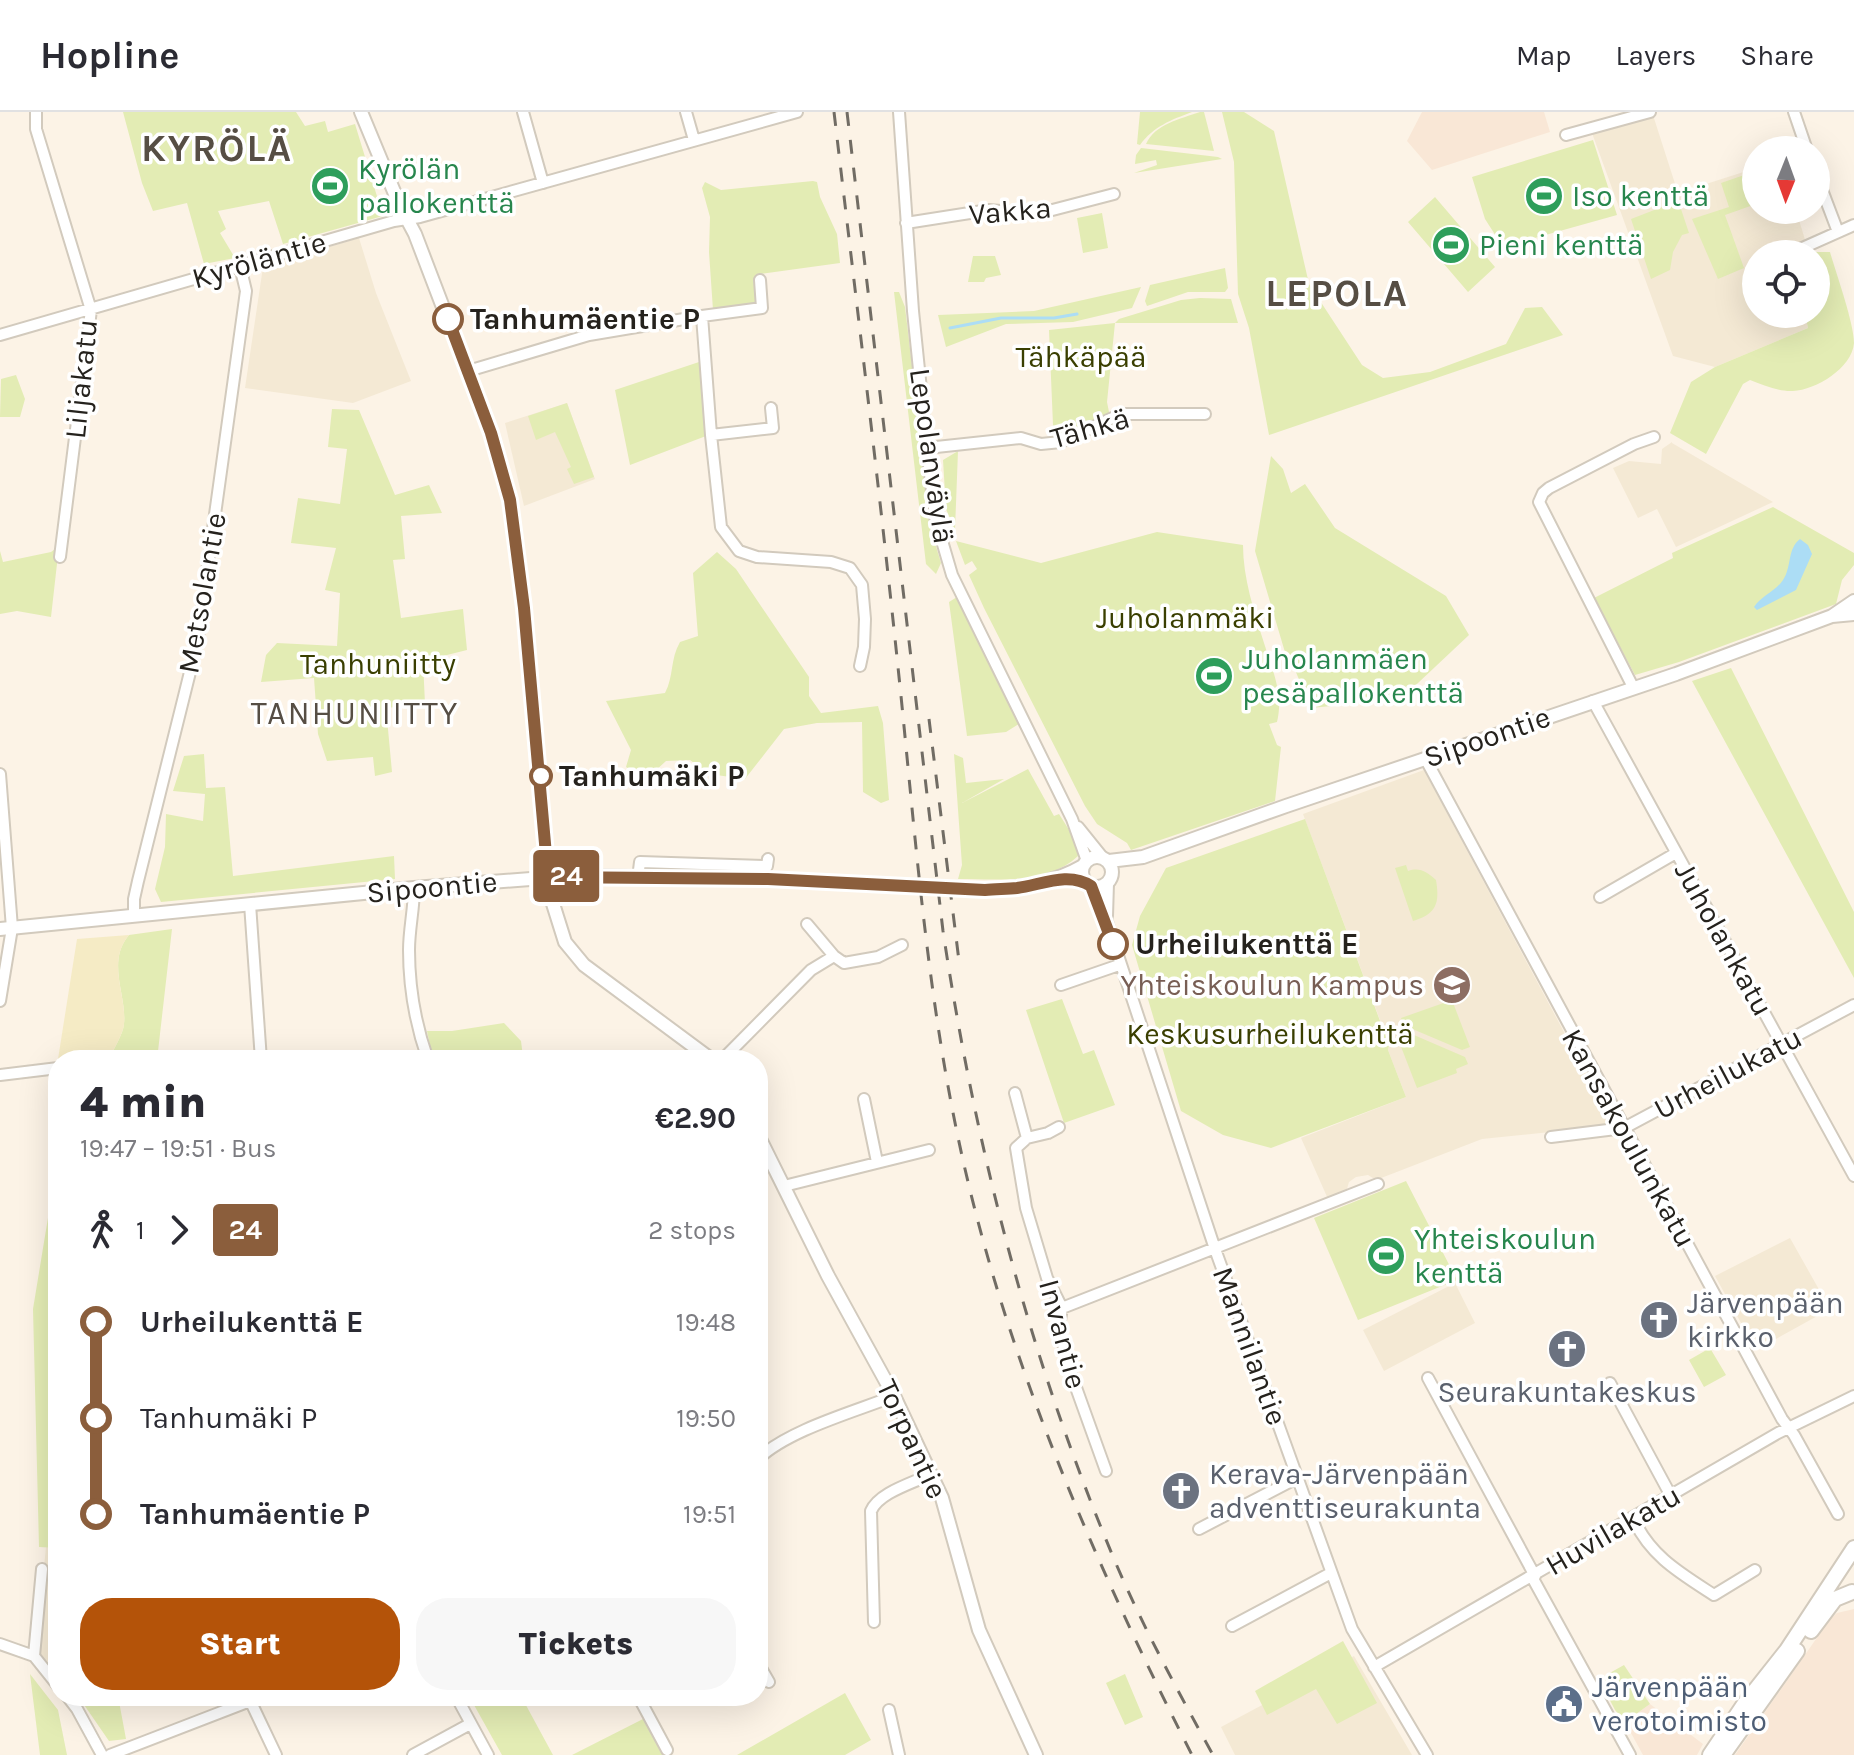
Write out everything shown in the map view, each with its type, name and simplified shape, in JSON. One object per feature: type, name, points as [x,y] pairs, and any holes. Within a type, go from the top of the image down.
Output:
[{"type":"main road","points":[[1710,1755],[1852,1556]]},
{"type":"main road","points":[[1839,1574],[1844,1587],[1853,1592]]},
{"type":"main road","points":[[1723,1755],[1829,1604],[1841,1595],[1853,1592]]},
{"type":"street","name":"Liljakatu","points":[[36,112],[36,129],[91,310],[60,557]]},
{"type":"street","points":[[361,112],[408,219],[501,462],[518,549],[549,891],[565,942],[584,965],[699,1050]]},
{"type":"street","points":[[523,112],[543,183]]},
{"type":"street","points":[[686,112],[694,140]]},
{"type":"street","name":"Kyröläntie","points":[[0,335],[797,112]]},
{"type":"street","name":"Lepolanväylä","points":[[899,112],[906,223],[935,517],[952,575],[1072,819],[1085,863]]},
{"type":"street","points":[[1566,135],[1650,112]]},
{"type":"street","points":[[1794,112],[1802,136]]},
{"type":"street","name":"Vakka","points":[[906,223],[989,210],[1037,214],[1114,194]]},
{"type":"street","points":[[1830,211],[1838,232]]},
{"type":"street","points":[[1820,240],[1854,225]]},
{"type":"street","name":"Metsolantie","points":[[134,916],[134,899],[198,635],[244,302],[244,276],[240,266]]},
{"type":"street","points":[[468,371],[589,335],[762,308],[760,280]]},
{"type":"street","points":[[702,316],[721,527],[739,551],[757,557],[831,562],[850,568],[862,585],[865,619],[860,666]]},
{"type":"street","points":[[711,435],[773,428],[771,408]]},
{"type":"street","name":"Tähkä","points":[[927,448],[1021,438],[1041,444],[1061,442],[1121,414],[1205,414]]},
{"type":"street","points":[[1633,687],[1539,502],[1549,488],[1634,444],[1654,437]]},
{"type":"street","name":"Sipoontie","points":[[1832,616],[1854,601]]},
{"type":"street","name":"Sipoontie","points":[[1106,860],[1143,857],[1832,616],[1854,614]]},
{"type":"street","name":"Juholankatu","points":[[1593,701],[1854,1176]]},
{"type":"street","name":"Kansakoulunkatu","points":[[1425,758],[1787,1428],[1838,1514]]},
{"type":"street","points":[[0,774],[6,929],[0,1001]]},
{"type":"street","name":"Lepolanväylä","points":[[1072,819],[1106,860]]},
{"type":"street","points":[[1600,897],[1676,853]]},
{"type":"street","name":"Sipoontie","points":[[1110,881],[1143,857]]},
{"type":"street","points":[[1092,858],[1106,860],[1113,872],[1110,881],[1103,886],[1089,884],[1082,872],[1085,863],[1092,858]]},
{"type":"street","points":[[638,878],[640,862],[767,866],[768,859]]},
{"type":"street","name":"Sipoontie","points":[[6,929],[548,877],[768,879],[985,890],[1020,888],[1056,879],[1085,863]]},
{"type":"street","name":"Sipoontie","points":[[1056,879],[1089,884]]},
{"type":"street","name":"Mannilantie","points":[[1107,922],[1110,881]]},
{"type":"street","name":"Mannilantie","points":[[1089,884],[1107,922],[1215,1249],[1352,1629],[1427,1755]]},
{"type":"street","points":[[414,888],[409,950],[413,998],[425,1050]]},
{"type":"street","points":[[250,904],[260,1050]]},
{"type":"street","points":[[807,924],[834,956],[844,963],[878,957],[902,945]]},
{"type":"street","points":[[732,1050],[811,970],[834,956]]},
{"type":"street","points":[[1061,985],[1119,965]]},
{"type":"street","name":"Urheilukatu","points":[[1551,1137],[1624,1128],[1854,1005]]},
{"type":"street","points":[[0,1075],[48,1069]]},
{"type":"street","points":[[1015,1093],[1027,1138],[1059,1127]]},
{"type":"street","points":[[864,1099],[877,1162]]},
{"type":"street","name":"Invantie","points":[[1027,1138],[1016,1148],[1026,1208],[1047,1278],[1062,1308],[1059,1327],[1069,1368],[1106,1471]]},
{"type":"street","points":[[784,1186],[929,1150]]},
{"type":"street","name":"Torpantie","points":[[768,1155],[828,1276],[894,1396],[942,1498],[979,1630],[1036,1755]]},
{"type":"street","points":[[1062,1308],[1378,1184]]},
{"type":"street","points":[[1428,1378],[1630,1755]]},
{"type":"street","points":[[1610,1383],[1671,1496]]},
{"type":"street","points":[[768,1449],[790,1437],[894,1396]]},
{"type":"street","name":"Huvilakatu","points":[[1374,1667],[1787,1428],[1854,1396]]},
{"type":"street","points":[[874,1622],[871,1511],[883,1498],[931,1474]]},
{"type":"street","points":[[1199,1529],[1297,1478]]},
{"type":"street","points":[[1633,1518],[1648,1546],[1714,1595],[1755,1570]]},
{"type":"street","points":[[34,1656],[42,1569]]},
{"type":"street","points":[[1232,1626],[1331,1573]]},
{"type":"street","points":[[0,1644],[34,1656],[48,1674]]},
{"type":"street","points":[[75,1706],[102,1755]]},
{"type":"street","points":[[110,1755],[232,1706]]},
{"type":"street","points":[[252,1706],[276,1755]]},
{"type":"street","points":[[461,1706],[488,1755]]},
{"type":"street","points":[[643,1706],[667,1750]]},
{"type":"street","points":[[889,1710],[899,1755]]},
{"type":"street","points":[[413,1755],[470,1724]]},
{"type":"shaded area","points":[[1422,112],[1544,112],[1550,132],[1432,170],[1407,141]]},
{"type":"shaded area","points":[[1652,112],[1678,193],[1742,172],[1742,224],[1800,224],[1805,240],[1742,240],[1742,328],[1808,328],[1715,367],[1673,356],[1592,133]]},
{"type":"shaded area","points":[[359,238],[376,293],[411,381],[353,403],[245,388],[263,267]]},
{"type":"shaded area","points":[[567,403],[595,479],[524,506],[505,423]]},
{"type":"shaded area","points":[[1672,442],[1773,502],[1676,547],[1657,509],[1638,518],[1613,468],[1629,461],[1661,464],[1662,449]]},
{"type":"shaded area","name":"Yhteiskoulun Kampus","points":[[1424,770],[1611,1120],[1608,1126],[1482,1139],[1376,1180],[1368,1175],[1356,1177],[1349,1182],[1346,1192],[1328,1199],[1301,1138],[1406,1097],[1303,814]]},
{"type":"shaded area","points":[[1790,1238],[1830,1309],[1756,1350],[1715,1276]]},
{"type":"shaded area","points":[[1455,1283],[1475,1323],[1384,1371],[1363,1330]]},
{"type":"shaded area","points":[[46,1547],[48,1547],[48,1662],[36,1649]]},
{"type":"shaded area","points":[[1854,1609],[1854,1755],[1735,1755],[1830,1619],[1837,1613]]},
{"type":"shaded area","points":[[1354,1656],[1412,1755],[1235,1755],[1221,1727]]},
{"type":"shaded area","points":[[1650,1704],[1703,1744],[1697,1755],[1643,1755],[1625,1722]]},
{"type":"green space","points":[[123,112],[296,112],[305,126],[325,121],[328,132],[355,124],[383,216],[283,244],[269,201],[218,211],[226,229],[220,233],[235,258],[204,264],[187,203],[153,211],[142,183]]},
{"type":"green space","points":[[1140,112],[1192,112],[1157,128],[1140,145],[1137,144]]},
{"type":"green space","points":[[1204,112],[1214,151],[1146,144],[1162,127]]},
{"type":"green space","points":[[1222,112],[1244,112],[1274,131],[1309,284],[1362,365],[1383,378],[1430,372],[1506,344],[1525,308],[1542,307],[1563,335],[1269,435],[1249,328],[1238,294],[1234,162]]},
{"type":"green space","name":"Iso kenttä","points":[[1593,140],[1617,215],[1503,247],[1485,219],[1472,177]]},
{"type":"green space","points":[[1141,148],[1222,159],[1134,173],[1157,165],[1156,160],[1135,164]]},
{"type":"green space","points":[[1742,176],[1742,209],[1725,215],[1742,269],[1718,279],[1692,219],[1729,207],[1721,183]]},
{"type":"green space","points":[[705,182],[721,190],[817,182],[820,197],[837,234],[840,263],[760,274],[758,304],[713,310],[710,217],[702,188]]},
{"type":"green space","name":"Pieni kenttä","points":[[1435,197],[1495,267],[1468,292],[1408,222]]},
{"type":"green space","points":[[1679,203],[1689,233],[1682,235],[1673,252],[1670,270],[1651,279],[1631,219]]},
{"type":"green space","points":[[1102,213],[1108,248],[1083,253],[1077,218]]},
{"type":"green space","points":[[1830,252],[1854,343],[1852,352],[1840,369],[1822,382],[1802,390],[1771,388],[1750,380],[1743,384],[1706,454],[1670,433],[1691,382],[1715,367],[1808,328],[1830,328]]},
{"type":"green space","points":[[973,256],[995,256],[1001,275],[986,278],[984,282],[968,282]]},
{"type":"green space","points":[[1225,268],[1228,288],[1225,292],[1188,292],[1147,306],[1145,301],[1150,285]]},
{"type":"green space","points":[[1141,287],[1132,308],[1073,322],[1006,324],[946,347],[938,315],[1034,311]]},
{"type":"green space","points":[[894,292],[899,292],[905,307],[932,533],[941,563],[936,574],[926,564]]},
{"type":"green space","points":[[1200,298],[1231,299],[1238,323],[1115,323],[1119,319],[1181,300]]},
{"type":"green space","name":"Tähkäpää","points":[[1115,323],[1107,402],[1109,412],[1064,434],[1059,433],[1053,425],[1049,330]]},
{"type":"green space","points":[[702,361],[706,436],[630,465],[615,390]]},
{"type":"green space","points":[[16,375],[25,399],[20,417],[0,417],[1,379]]},
{"type":"green space","points":[[567,403],[594,477],[574,484],[567,469],[571,467],[555,432],[536,440],[528,416]]},
{"type":"green space","name":"Tanhuniitty","points":[[332,409],[359,410],[395,495],[429,485],[442,513],[401,516],[405,559],[393,560],[401,618],[463,609],[467,650],[423,661],[425,704],[386,708],[392,772],[375,776],[373,757],[327,761],[318,734],[314,678],[261,682],[266,655],[277,643],[337,646],[340,593],[325,590],[336,548],[291,543],[298,498],[340,504],[347,449],[328,447]]},
{"type":"green space","points":[[958,451],[955,530],[946,509],[943,460]]},
{"type":"green space","points":[[1271,456],[1283,469],[1291,493],[1305,484],[1335,528],[1446,596],[1469,635],[1401,699],[1311,708],[1290,658],[1287,659],[1255,551]]},
{"type":"green space","points":[[1773,507],[1854,553],[1854,565],[1842,580],[1836,604],[1635,675],[1594,598],[1673,558],[1672,553]]},
{"type":"green space","name":"Juholanmäki","points":[[1157,532],[1243,545],[1250,594],[1278,692],[1277,722],[1269,724],[1277,745],[1281,747],[1275,801],[1131,850],[1127,843],[1097,824],[1085,806],[984,608],[969,575],[977,569],[972,561],[965,565],[956,541],[1041,563]]},
{"type":"green space","points":[[59,546],[51,617],[17,611],[0,614],[0,551],[3,562],[51,552]]},
{"type":"green space","points":[[717,552],[736,569],[809,677],[809,696],[821,713],[878,706],[883,723],[889,800],[881,803],[863,792],[862,722],[817,723],[784,729],[745,779],[709,774],[690,760],[666,761],[654,772],[640,776],[626,767],[631,750],[606,701],[665,693],[680,642],[698,636],[693,573]]},
{"type":"green space","points":[[957,597],[1019,724],[1006,732],[967,736],[949,602]]},
{"type":"green space","points":[[1731,668],[1854,912],[1854,978],[1692,681]]},
{"type":"green space","points":[[204,754],[206,788],[225,787],[233,876],[394,856],[395,879],[161,902],[155,889],[165,847],[166,814],[203,821],[205,794],[173,791],[184,756]]},
{"type":"green space","points":[[954,754],[963,758],[966,783],[1004,779],[962,803],[1028,769],[1054,816],[1059,814],[1078,844],[1078,856],[1052,872],[1037,876],[958,879],[962,865]]},
{"type":"green space","name":"Keskusurheilukenttä","points":[[1305,819],[1406,1097],[1271,1148],[1223,1135],[1181,1111],[1132,945],[1140,916],[1166,868]]},
{"type":"green space","points":[[1406,865],[1408,871],[1420,870],[1430,875],[1436,880],[1437,888],[1435,907],[1427,915],[1413,921],[1395,868]]},
{"type":"green space","points":[[172,929],[158,1050],[114,1050],[124,1024],[119,956],[129,935]]},
{"type":"green space","points":[[1062,999],[1083,1054],[1094,1050],[1115,1105],[1064,1123],[1026,1010]]},
{"type":"green space","points":[[1452,1000],[1470,1047],[1462,1050],[1403,1025],[1401,1018]]},
{"type":"green space","points":[[504,1023],[521,1041],[522,1050],[431,1050],[427,1031],[452,1031]]},
{"type":"green space","points":[[1393,1026],[1465,1057],[1468,1064],[1456,1069],[1457,1073],[1417,1088]]},
{"type":"green space","points":[[1406,1181],[1457,1280],[1358,1320],[1314,1218]]},
{"type":"green space","points":[[48,1218],[48,1547],[39,1547],[33,1309]]},
{"type":"green space","points":[[1710,1348],[1726,1375],[1704,1387],[1689,1360]]},
{"type":"green space","points":[[1343,1641],[1377,1703],[1337,1724],[1316,1689],[1267,1715],[1255,1691]]},
{"type":"green space","points":[[1624,1665],[1650,1704],[1625,1722],[1599,1679]]},
{"type":"green space","points":[[30,1674],[48,1697],[48,1706],[55,1706],[58,1710],[67,1755],[40,1755]]},
{"type":"green space","points":[[1125,1674],[1143,1717],[1125,1725],[1106,1683]]},
{"type":"green space","points":[[845,1693],[871,1740],[845,1755],[737,1755]]},
{"type":"green space","points":[[85,1706],[120,1706],[126,1739],[109,1741]]},
{"type":"green space","points":[[475,1706],[526,1706],[553,1755],[502,1755]]},
{"type":"green space","points":[[645,1718],[666,1755],[572,1755]]},
{"type":"sand","points":[[129,935],[119,956],[124,1024],[114,1050],[59,1050],[77,939]]},
{"type":"water","points":[[1800,539],[1808,545],[1812,554],[1796,590],[1757,610],[1754,607],[1757,603],[1783,580],[1793,548]]},
{"type":"waterway","points":[[950,328],[1001,318],[1054,318],[1077,314]]},
{"type":"railway","points":[[834,112],[933,993],[965,1169],[1007,1320],[1060,1468],[1123,1613],[1192,1755]]},
{"type":"railway","points":[[847,112],[943,931],[956,1013],[990,1175],[1032,1333],[1086,1489],[1139,1614],[1213,1755]]},
{"type":"railway","points":[[929,719],[959,961]]},
{"type":"bus line","name":"24","points":[[448,319],[501,462],[510,500],[524,608],[548,877],[768,879],[985,890],[1020,888],[1056,879],[1069,880],[1091,886],[1113,944]]},
{"type":"place","name":"Kyrölän pallokenttä","points":[[330,186]]},
{"type":"place","name":"Iso kenttä","points":[[1544,196]]},
{"type":"place","name":"Pieni kenttä","points":[[1451,245]]},
{"type":"place","name":"Tanhumäentie P","points":[[448,319]]},
{"type":"place","name":"Juholanmäen pesäpallokenttä","points":[[1214,676]]},
{"type":"place","name":"Tanhumäki P","points":[[541,776]]},
{"type":"place","name":"Urheilukenttä E","points":[[1113,944]]},
{"type":"place","name":"Yhteiskoulun Kampus","points":[[1452,985]]},
{"type":"place","name":"Yhteiskoulun kenttä","points":[[1386,1256]]},
{"type":"place","name":"Järvenpään kirkko","points":[[1659,1320]]},
{"type":"place","name":"Seurakuntakeskus","points":[[1567,1349]]},
{"type":"place","name":"Kerava-Järvenpään adventtiseurakunta","points":[[1181,1491]]},
{"type":"place","name":"Järvenpään verotoimisto","points":[[1564,1704]]},
{"type":"district","name":"KYRÖLÄ","points":[[217,148]]},
{"type":"district","name":"LEPOLA","points":[[1337,293]]},
{"type":"district","name":"TANHUNIITTY","points":[[355,713]]}]
